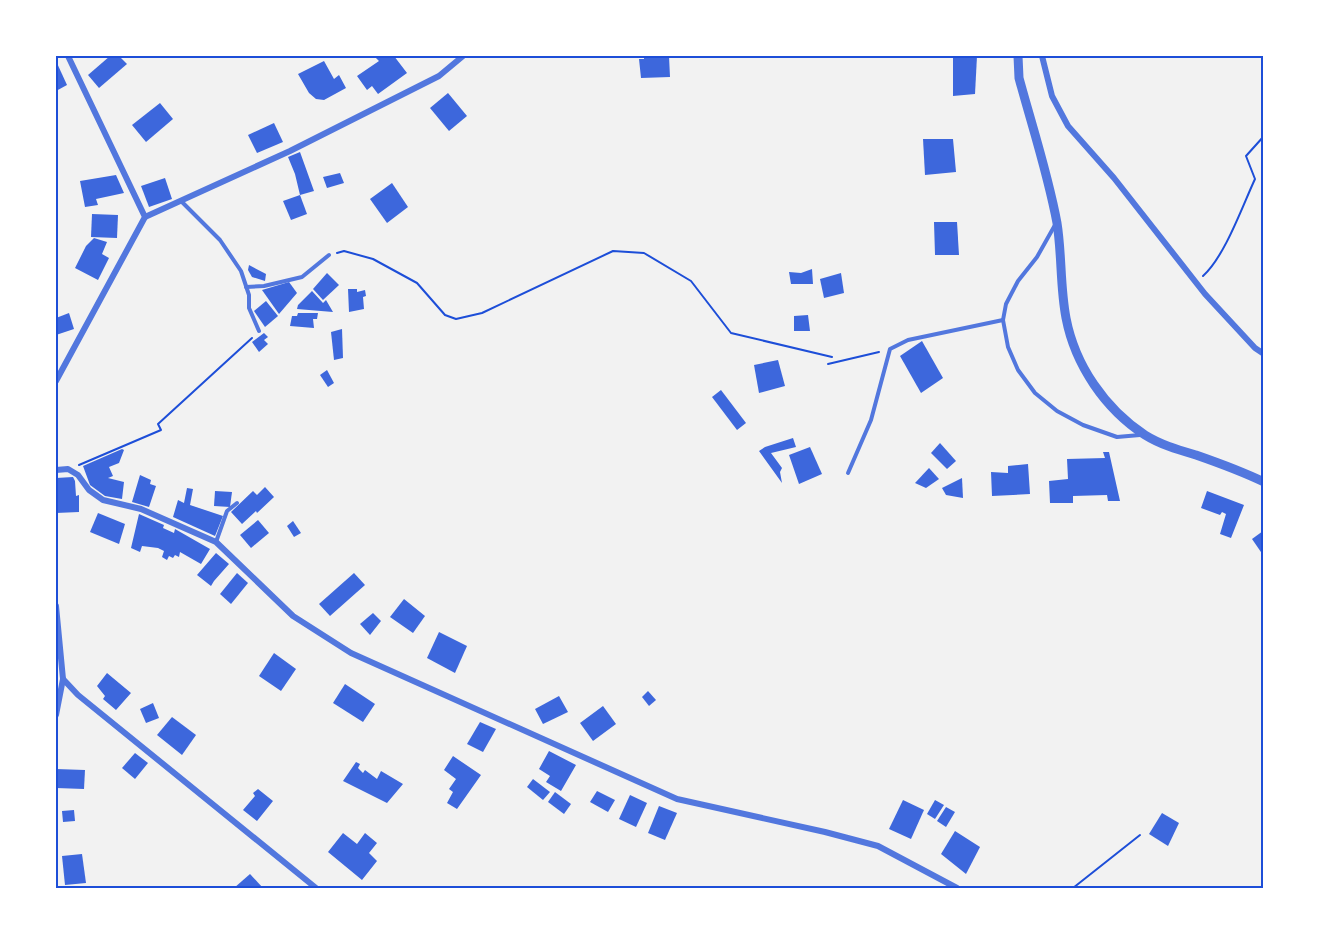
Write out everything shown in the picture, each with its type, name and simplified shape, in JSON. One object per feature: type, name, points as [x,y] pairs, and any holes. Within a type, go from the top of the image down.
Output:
[{"type":"street","points":[[68,56],[145,217]]},
{"type":"street","points":[[56,381],[145,217],[290,152],[439,76],[463,56]]},
{"type":"street","points":[[1018,56],[1019,78],[1056,222],[1062,259],[1065,316],[1073,346],[1088,377],[1112,406],[1145,435],[1168,446],[1239,470],[1263,482]]},
{"type":"street","points":[[1042,56],[1052,96],[1068,126],[1114,178],[1196,283],[1263,354]]},
{"type":"street","points":[[56,470],[68,469],[103,500],[141,509],[216,542],[293,616],[351,653],[677,800],[825,832],[878,846],[957,888]]},
{"type":"street","points":[[56,606],[63,679],[56,715]]},
{"type":"street","points":[[63,679],[78,695],[316,888]]},
{"type":"lane","points":[[182,202],[220,240],[241,271],[249,308],[259,331]]},
{"type":"lane","points":[[1056,222],[1037,257],[1018,281],[1006,304],[1003,320],[1008,347],[1018,370],[1035,393],[1057,411],[1117,437],[1145,435]]},
{"type":"lane","points":[[246,287],[264,286],[302,277],[329,255]]},
{"type":"lane","points":[[848,473],[871,420],[890,350],[908,340],[1003,320]]},
{"type":"lane","points":[[216,542],[227,511],[237,502]]},
{"type":"path","points":[[1196,283],[1215,262],[1242,208],[1255,179],[1246,156],[1263,136]]},
{"type":"path","points":[[329,255],[344,251],[373,259],[417,283],[445,315],[456,319],[482,313],[613,251],[644,253],[691,281],[731,333],[832,357]]},
{"type":"path","points":[[68,469],[161,430],[158,424],[229,362],[259,331]]},
{"type":"path","points":[[828,363],[890,350]]},
{"type":"path","points":[[1073,888],[1140,835]]},
{"type":"building","points":[[110,56],[119,56],[127,64],[99,88],[88,75]]},
{"type":"building","points":[[374,56],[394,56],[407,73],[378,94],[372,86],[367,90],[357,76],[379,61]]},
{"type":"building","points":[[644,56],[669,56],[670,77],[641,78],[639,59],[644,59]]},
{"type":"building","points":[[977,56],[975,94],[953,96],[953,57]]},
{"type":"building","points":[[56,61],[67,85],[56,91]]},
{"type":"building","points":[[324,61],[334,79],[339,75],[346,88],[324,100],[316,99],[309,93],[298,74]]},
{"type":"building","points":[[448,93],[467,116],[449,131],[430,108]]},
{"type":"building","points":[[160,103],[173,119],[146,142],[132,125]]},
{"type":"building","points":[[274,123],[283,142],[257,153],[248,135]]},
{"type":"building","points":[[923,139],[953,139],[956,172],[925,175]]},
{"type":"building","points":[[300,152],[314,191],[300,195],[288,157]]},
{"type":"building","points":[[340,173],[344,183],[327,188],[323,177]]},
{"type":"building","points":[[116,175],[124,193],[96,199],[98,205],[85,207],[80,181]]},
{"type":"building","points":[[165,178],[172,199],[149,207],[141,186]]},
{"type":"building","points":[[392,183],[408,207],[387,223],[370,199]]},
{"type":"building","points":[[300,195],[307,214],[291,220],[283,201]]},
{"type":"building","points":[[92,214],[118,215],[117,238],[91,237]]},
{"type":"building","points":[[934,222],[957,222],[959,255],[935,255]]},
{"type":"building","points":[[94,238],[107,242],[102,254],[109,258],[98,280],[75,268],[86,246]]},
{"type":"building","points":[[249,265],[266,274],[265,281],[252,277],[248,270]]},
{"type":"building","points":[[812,269],[813,284],[791,284],[789,272],[801,273]]},
{"type":"building","points":[[327,273],[339,285],[323,300],[313,289]]},
{"type":"building","points":[[841,273],[844,293],[824,298],[820,279]]},
{"type":"building","points":[[289,282],[297,293],[279,314],[262,290]]},
{"type":"building","points":[[348,289],[357,289],[357,292],[365,290],[364,309],[349,312]]},
{"type":"building","points":[[312,291],[323,303],[326,300],[333,312],[297,309]]},
{"type":"building","points":[[266,301],[278,316],[265,327],[254,311]]},
{"type":"building","points":[[69,313],[74,329],[56,335],[56,318]]},
{"type":"building","points":[[298,313],[318,313],[317,319],[313,319],[314,328],[290,326],[292,316],[297,316]]},
{"type":"building","points":[[808,315],[810,331],[794,331],[794,316]]},
{"type":"building","points":[[342,329],[343,358],[334,360],[331,332]]},
{"type":"building","points":[[264,333],[268,337],[264,340],[268,344],[259,352],[252,342]]},
{"type":"building","points":[[922,341],[943,378],[921,393],[900,356]]},
{"type":"building","points":[[778,360],[785,386],[759,393],[754,365]]},
{"type":"building","points":[[327,370],[334,383],[328,387],[320,375]]},
{"type":"building","points":[[721,390],[746,423],[737,430],[712,397]]},
{"type":"building","points":[[793,438],[796,447],[771,453],[782,468],[780,472],[782,483],[759,451]]},
{"type":"building","points":[[940,443],[956,461],[947,469],[931,453]]},
{"type":"building","points":[[810,447],[822,474],[799,484],[789,455]]},
{"type":"building","points":[[124,450],[119,463],[109,467],[113,476],[108,478],[124,482],[122,499],[105,496],[90,485],[83,466]]},
{"type":"building","points":[[1103,452],[1109,452],[1120,501],[1108,501],[1107,495],[1073,496],[1073,503],[1050,503],[1049,481],[1068,479],[1067,459],[1105,458]]},
{"type":"building","points":[[1028,464],[1030,494],[992,496],[991,472],[1008,473],[1008,466]]},
{"type":"building","points":[[929,468],[939,479],[926,488],[915,483]]},
{"type":"building","points":[[140,475],[151,480],[150,484],[156,486],[149,507],[132,502]]},
{"type":"building","points":[[73,477],[76,496],[79,495],[79,512],[56,513],[56,478]]},
{"type":"building","points":[[962,478],[963,498],[946,495],[942,488]]},
{"type":"building","points":[[265,487],[274,497],[242,524],[231,512],[253,491],[257,495]]},
{"type":"building","points":[[187,488],[193,489],[190,505],[223,516],[215,536],[173,517],[178,500],[184,503]]},
{"type":"building","points":[[215,491],[232,492],[230,507],[214,506]]},
{"type":"building","points":[[1207,491],[1244,505],[1231,538],[1220,534],[1226,514],[1222,512],[1220,515],[1201,508]]},
{"type":"building","points":[[98,513],[125,524],[119,544],[90,532]]},
{"type":"building","points":[[139,514],[164,525],[163,528],[174,533],[175,529],[210,549],[201,564],[180,552],[179,557],[169,556],[167,560],[162,557],[164,551],[158,548],[142,546],[140,552],[131,548]]},
{"type":"building","points":[[258,520],[269,533],[251,548],[240,535]]},
{"type":"building","points":[[293,521],[301,533],[294,537],[287,526]]},
{"type":"building","points":[[1263,531],[1263,555],[1252,539]]},
{"type":"building","points":[[216,553],[229,564],[211,586],[197,575]]},
{"type":"building","points":[[237,573],[248,583],[231,604],[220,594]]},
{"type":"building","points":[[354,573],[365,585],[330,616],[319,604]]},
{"type":"building","points":[[404,599],[425,616],[413,633],[390,617]]},
{"type":"building","points":[[373,613],[381,621],[370,635],[360,624]]},
{"type":"building","points":[[439,632],[467,646],[455,673],[427,658]]},
{"type":"building","points":[[274,653],[296,669],[281,691],[259,676]]},
{"type":"building","points":[[107,673],[131,693],[116,710],[103,699],[105,696],[97,686]]},
{"type":"building","points":[[345,684],[375,704],[363,722],[333,703]]},
{"type":"building","points":[[648,691],[656,700],[649,706],[642,697]]},
{"type":"building","points":[[559,696],[568,712],[543,724],[535,709]]},
{"type":"building","points":[[153,703],[159,718],[146,723],[140,709]]},
{"type":"building","points":[[603,706],[616,724],[593,741],[580,723]]},
{"type":"building","points":[[172,717],[196,735],[182,755],[157,735]]},
{"type":"building","points":[[480,722],[496,729],[483,752],[467,744]]},
{"type":"building","points":[[549,751],[576,765],[561,791],[546,782],[550,776],[539,769]]},
{"type":"building","points":[[135,753],[148,763],[135,779],[122,768]]},
{"type":"building","points":[[453,756],[481,775],[457,809],[447,803],[453,792],[449,789],[456,779],[444,770]]},
{"type":"building","points":[[356,762],[360,764],[358,768],[363,773],[365,770],[377,779],[381,771],[403,784],[387,803],[343,781]]},
{"type":"building","points":[[56,769],[85,770],[84,789],[56,788]]},
{"type":"building","points":[[533,779],[550,792],[543,800],[527,787]]},
{"type":"building","points":[[258,789],[273,801],[257,821],[243,810]]},
{"type":"building","points":[[597,791],[615,800],[608,812],[590,802]]},
{"type":"building","points":[[555,792],[571,804],[564,814],[548,802]]},
{"type":"building","points":[[630,795],[647,803],[636,827],[619,819]]},
{"type":"building","points":[[903,800],[924,810],[911,839],[889,829]]},
{"type":"building","points":[[935,800],[944,805],[935,819],[927,814]]},
{"type":"building","points":[[659,806],[677,813],[665,840],[648,833]]},
{"type":"building","points":[[946,807],[955,812],[946,827],[937,821]]},
{"type":"building","points":[[74,810],[75,821],[63,822],[62,811]]},
{"type":"building","points":[[1162,813],[1179,823],[1168,846],[1149,834]]},
{"type":"building","points":[[955,831],[980,847],[966,874],[941,854]]},
{"type":"building","points":[[343,833],[357,844],[365,833],[377,843],[369,853],[377,861],[362,880],[328,852]]},
{"type":"building","points":[[82,854],[86,883],[65,885],[62,856]]},
{"type":"building","points":[[250,874],[263,888],[234,888]]}]
